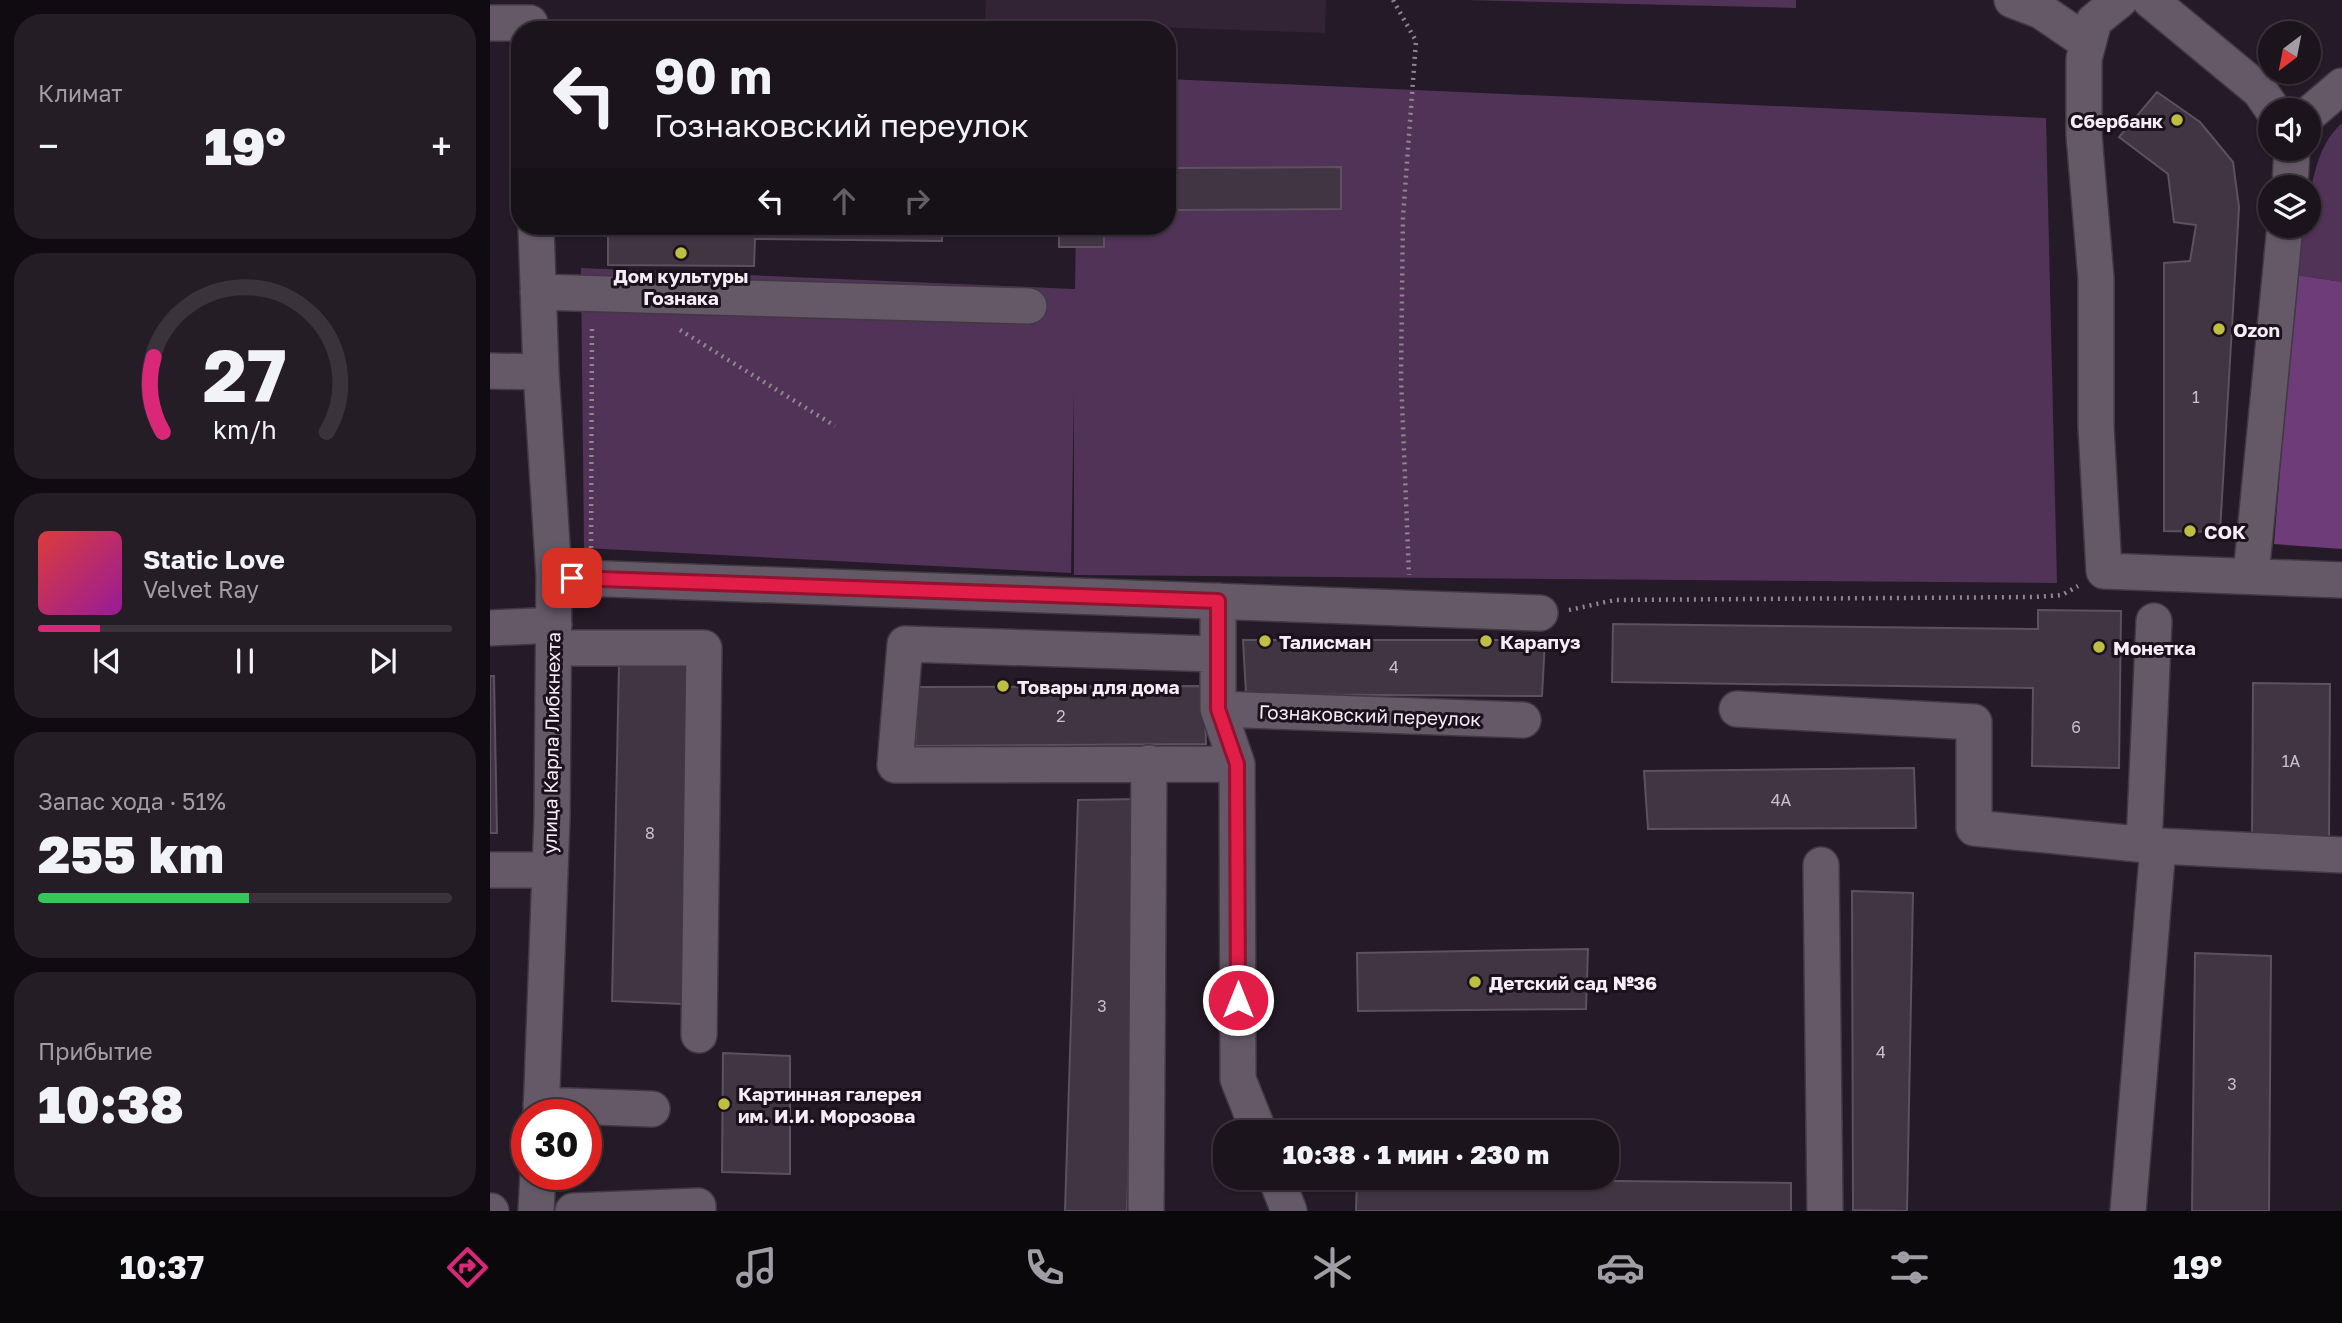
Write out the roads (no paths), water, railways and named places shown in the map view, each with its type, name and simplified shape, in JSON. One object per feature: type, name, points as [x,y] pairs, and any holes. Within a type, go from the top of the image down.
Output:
[{"type":"street","points":[[2012,0],[2041,10],[2088,43]]},
{"type":"street","points":[[2120,0],[2094,22],[2084,59],[2084,135],[2096,278],[2096,427],[2104,571],[2342,580]]},
{"type":"street","points":[[2150,0],[2260,91],[2265,98]]},
{"type":"street","points":[[490,23],[530,18]]},
{"type":"street","points":[[2321,104],[2342,86]]},
{"type":"street","name":"улица Карла Либкнехта","points":[[536,235],[541,372],[554,577],[552,818],[541,1099]]},
{"type":"street","points":[[2252,575],[2284,238]]},
{"type":"street","points":[[538,292],[1029,306]]},
{"type":"street","points":[[490,371],[541,372]]},
{"type":"street","points":[[554,577],[1540,612]]},
{"type":"street","points":[[1218,601],[1218,709],[1237,764],[1238,1079],[1253,1120]]},
{"type":"street","points":[[2128,1211],[2151,845],[2154,621]]},
{"type":"street","points":[[490,628],[554,637],[704,649],[699,1035]]},
{"type":"street","points":[[1216,654],[905,645],[895,765],[1237,764]]},
{"type":"street","name":"Гознаковский переулок","points":[[1218,709],[1523,720]]},
{"type":"street","points":[[1737,709],[1974,722],[1974,828],[2151,845],[2342,855]]},
{"type":"street","points":[[1146,1211],[1149,763]]},
{"type":"street","points":[[1821,865],[1825,1211]]},
{"type":"street","points":[[490,870],[548,870]]},
{"type":"street","points":[[602,1109],[652,1109]]},
{"type":"street","points":[[536,1211],[537,1190]]},
{"type":"street","points":[[1281,1190],[1289,1211]]},
{"type":"street","points":[[573,1211],[698,1206],[698,1211]]},
{"type":"place","name":"Сбербанк","points":[[2177,120]]},
{"type":"place","name":"Дом культуры Гознака","points":[[681,253]]},
{"type":"place","name":"Ozon","points":[[2219,329]]},
{"type":"place","name":"СОК","points":[[2190,531]]},
{"type":"place","name":"Талисман","points":[[1265,641]]},
{"type":"place","name":"Карапуз","points":[[1486,641]]},
{"type":"place","name":"Монетка","points":[[2099,647]]},
{"type":"place","name":"Товары для дома","points":[[1003,686]]},
{"type":"place","name":"Детский сад №36","points":[[1475,982]]},
{"type":"place","name":"Картинная галерея им. И.И. Морозова","points":[[724,1104]]}]
